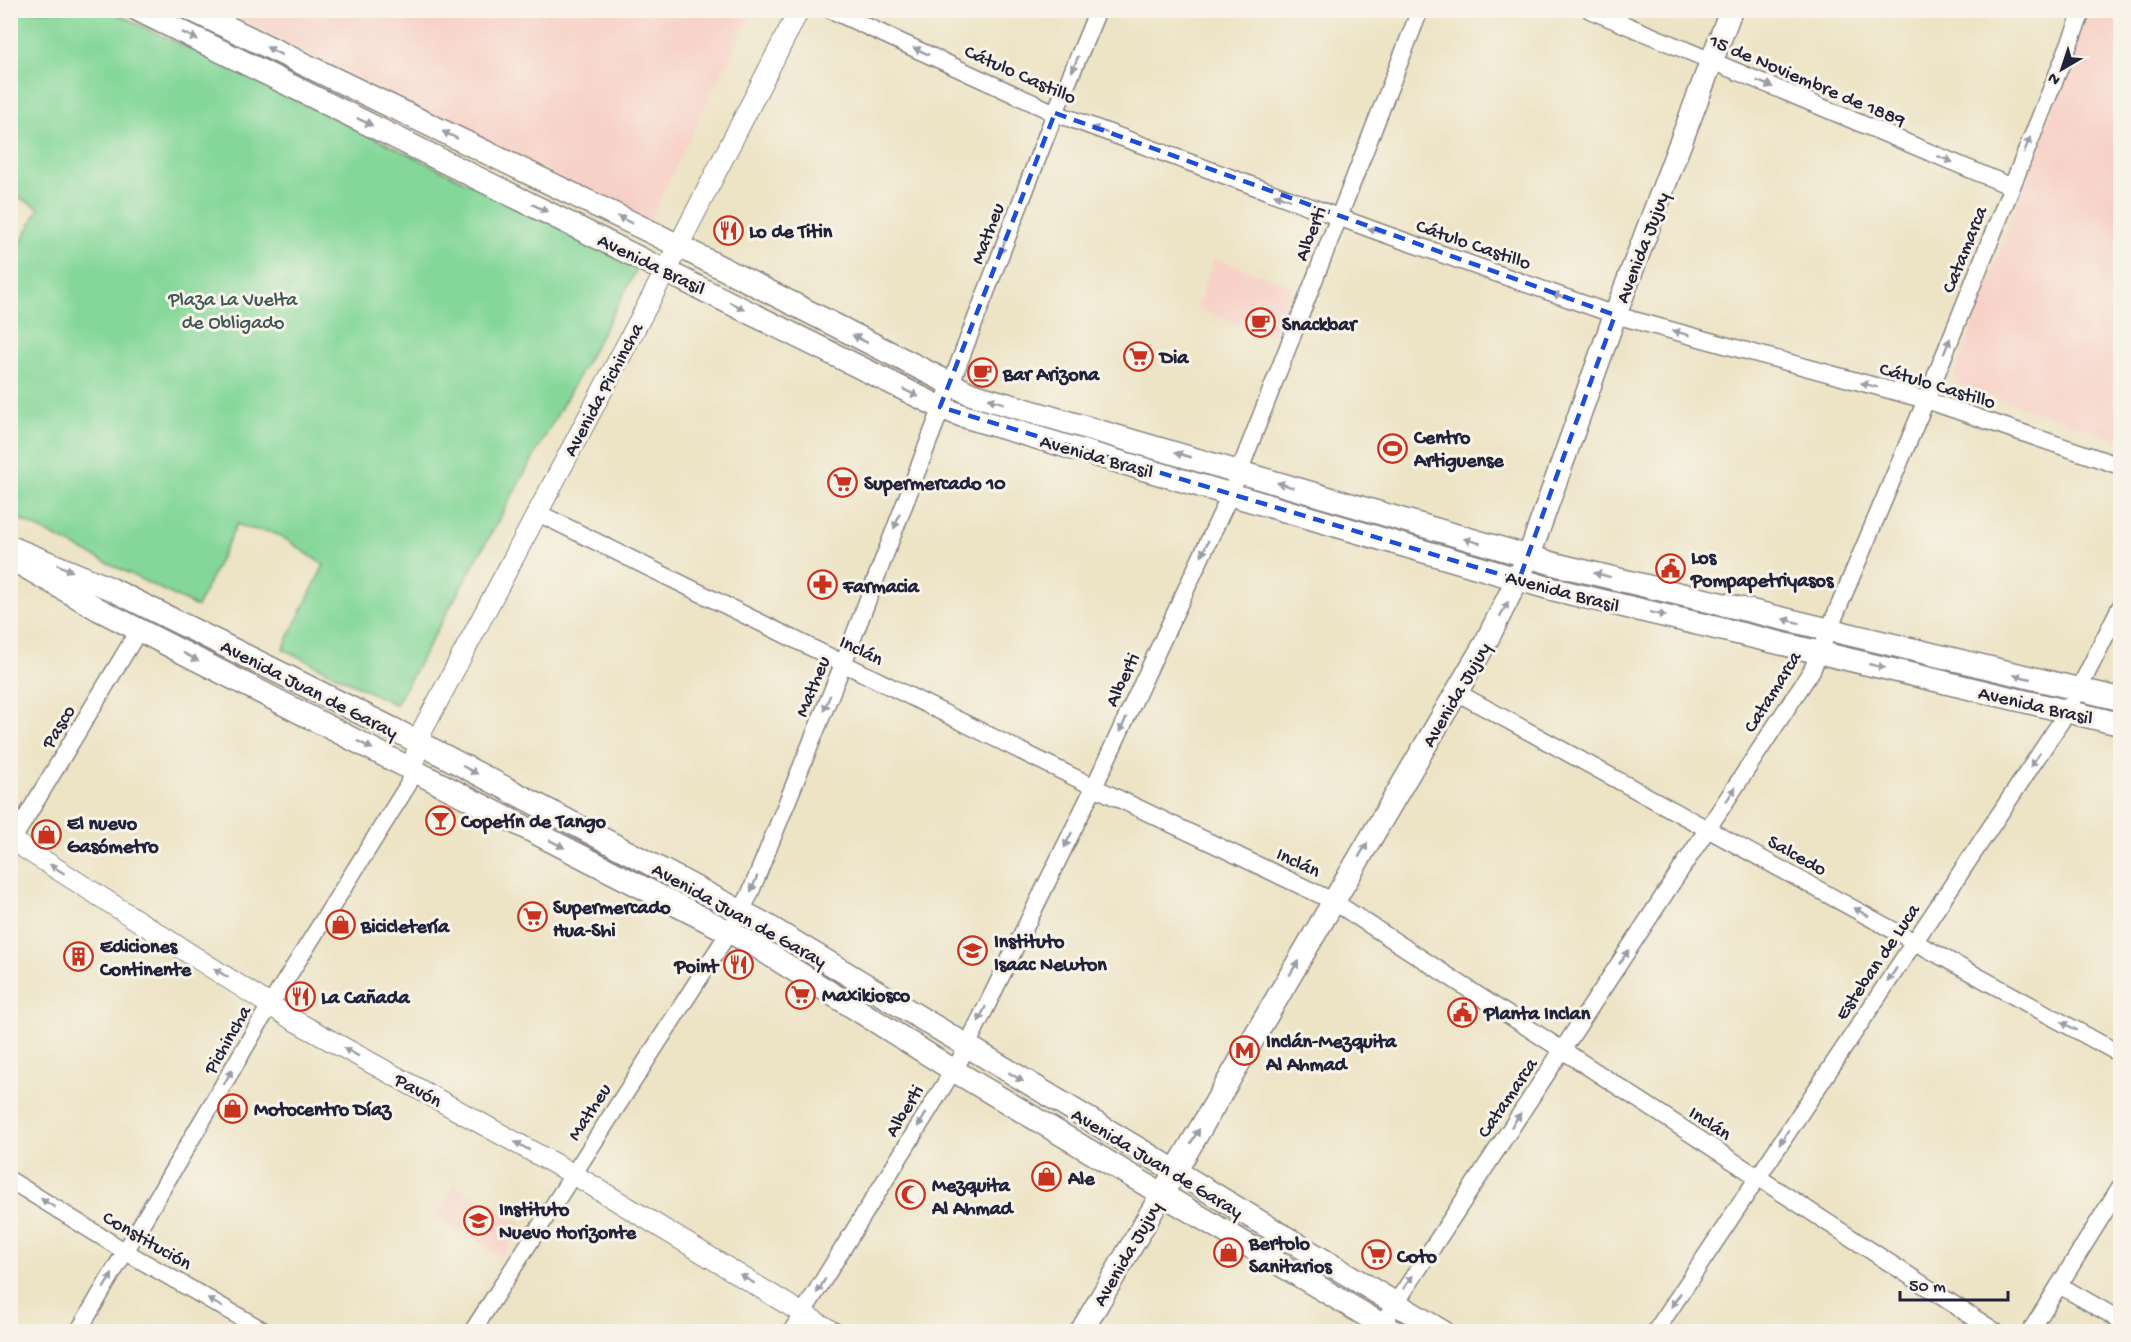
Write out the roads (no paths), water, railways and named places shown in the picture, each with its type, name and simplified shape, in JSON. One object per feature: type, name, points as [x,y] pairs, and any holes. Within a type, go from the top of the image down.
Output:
[{"type":"main road","name":"Avenida Brasil","points":[[138,10],[940,407],[1519,580],[2121,724]]},
{"type":"main road","name":"Avenida Brasil","points":[[192,10],[678,246],[949,385],[979,396],[1529,556],[1829,631],[2121,699]]},
{"type":"main road","name":"Avenida Jujuy","points":[[1081,1332],[1456,692],[1519,580],[1615,315],[1731,10]]},
{"type":"main road","name":"Avenida Juan de Garay","points":[[10,547],[109,588],[418,743],[741,912],[1443,1332]]},
{"type":"main road","name":"Avenida Juan de Garay","points":[[10,558],[139,630],[729,932],[953,1070],[1384,1329]]},
{"type":"street","name":"Avenida Pichincha","points":[[412,769],[422,731],[666,270],[799,10]]},
{"type":"street","name":"Cátulo Castillo","points":[[831,10],[1055,113],[1337,217],[1615,315],[1926,400],[2121,466]]},
{"type":"street","name":"Matheu","points":[[472,1332],[741,912],[843,664],[940,407],[1055,113],[1098,10]]},
{"type":"street","name":"Alberti","points":[[791,1332],[967,1046],[1094,787],[1230,495],[1420,10]]},
{"type":"street","name":"15 de Noviembre de 1889","points":[[1590,10],[2010,186]]},
{"type":"street","name":"Catamarca","points":[[1384,1329],[1395,1302],[1812,670],[1926,400],[2010,186],[2083,10]]},
{"type":"street","name":"Inclán","points":[[536,512],[1094,787],[1333,901],[1996,1332]]},
{"type":"street","name":"Esteban de Luca","points":[[1655,1332],[2068,711],[2121,607]]},
{"type":"street","name":"Pasco","points":[[11,841],[139,630]]},
{"type":"street","name":"Salcedo","points":[[1456,692],[2121,1054]]},
{"type":"street","name":"Pichincha","points":[[78,1332],[270,1005],[408,785],[412,769]]},
{"type":"street","name":"Pavón","points":[[11,841],[270,1005],[573,1174],[832,1332]]},
{"type":"street","name":"Constitución","points":[[10,1180],[126,1252],[266,1332]]},
{"type":"street","points":[[2030,1332],[2121,1186]]},
{"type":"street","points":[[2060,1285],[2121,1320]]},
{"type":"place","name":"Lo de Titin","points":[[728,230]]},
{"type":"place","name":"Snackbar","points":[[1261,323]]},
{"type":"place","name":"Dia","points":[[1139,356]]},
{"type":"place","name":"Bar Arizona","points":[[982,373]]},
{"type":"place","name":"Centro Artiguense","points":[[1393,448]]},
{"type":"place","name":"Supermercado 10","points":[[843,482]]},
{"type":"place","name":"Los Pompapetriyasos","points":[[1670,568]]},
{"type":"place","name":"Farmacia","points":[[822,585]]},
{"type":"place","name":"Copetín de Tango","points":[[440,820]]},
{"type":"place","name":"El nuevo Gasómetro","points":[[46,834]]},
{"type":"place","name":"Supermercado Hua-Shi","points":[[532,917]]},
{"type":"place","name":"Bicicletería","points":[[340,925]]},
{"type":"place","name":"Instituto Isaac Newton","points":[[973,951]]},
{"type":"place","name":"Ediciones Continente","points":[[79,956]]},
{"type":"place","name":"Point","points":[[739,965]]},
{"type":"place","name":"Maxikiosco","points":[[801,994]]},
{"type":"place","name":"La Cañada","points":[[300,996]]},
{"type":"place","name":"Planta Inclan","points":[[1463,1012]]},
{"type":"place","name":"Inclán-Mezquita Al Ahmad","points":[[1245,1051]]},
{"type":"place","name":"Motocentro Díaz","points":[[233,1108]]},
{"type":"place","name":"Ale","points":[[1047,1177]]},
{"type":"place","name":"Mezquita Al Ahmad","points":[[911,1195]]},
{"type":"place","name":"Instituto Nuevo Horizonte","points":[[478,1220]]},
{"type":"place","name":"Bertolo Sanitarios","points":[[1228,1253]]},
{"type":"place","name":"Coto","points":[[1376,1255]]},
{"type":"park label","name":"Plaza La Vuelta de Obligado","points":[[233,310]]}]
